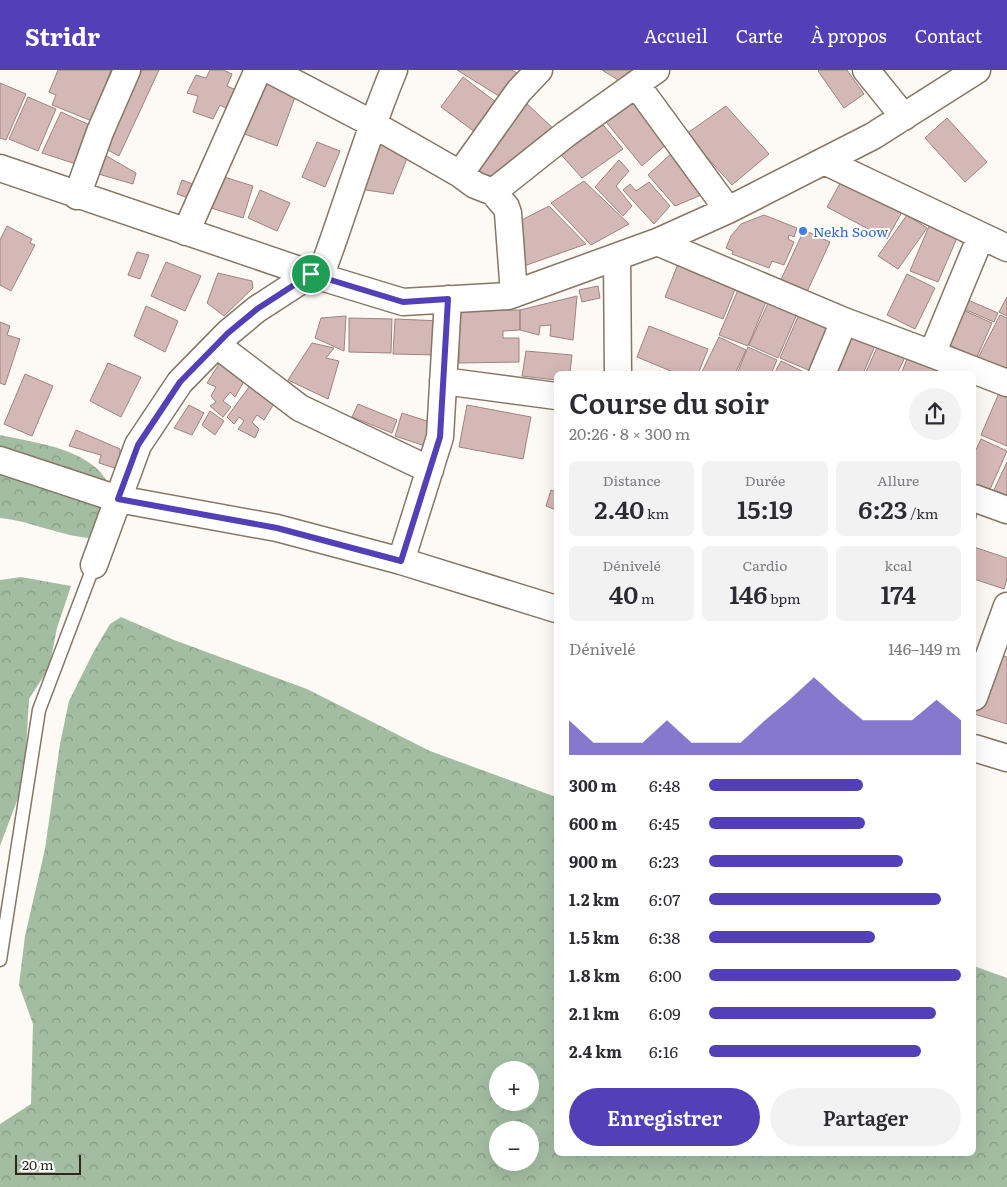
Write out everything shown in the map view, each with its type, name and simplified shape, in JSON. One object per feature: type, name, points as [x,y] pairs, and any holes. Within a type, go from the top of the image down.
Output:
[{"type":"street","points":[[77,196],[100,132],[127,70]]},
{"type":"street","points":[[186,232],[258,70]]},
{"type":"street","points":[[270,70],[372,123],[460,174],[475,185],[493,192],[506,206],[508,213],[514,294]]},
{"type":"street","points":[[94,565],[138,445],[180,382],[217,344],[257,309],[316,275],[360,165],[372,123],[394,70]]},
{"type":"street","points":[[460,174],[519,91],[539,70]]},
{"type":"street","points":[[866,70],[904,116]]},
{"type":"street","points":[[0,168],[77,196],[403,302],[514,294],[617,258],[728,210],[824,161],[904,116],[977,70]]},
{"type":"street","points":[[493,192],[566,134],[646,77],[728,210]]},
{"type":"street","points":[[824,161],[1007,248]]},
{"type":"street","points":[[932,354],[982,236]]},
{"type":"street","points":[[657,242],[844,321],[1007,383]]},
{"type":"street","points":[[617,258],[619,371]]},
{"type":"street","points":[[401,561],[440,437],[448,299]]},
{"type":"street","points":[[823,371],[844,321]]},
{"type":"street","points":[[217,344],[300,408],[430,470]]},
{"type":"street","points":[[443,381],[554,396]]},
{"type":"street","points":[[0,460],[118,499],[277,528],[401,561],[554,608]]},
{"type":"street","points":[[976,499],[1007,510]]},
{"type":"street","points":[[976,692],[1007,606]]},
{"type":"street","points":[[976,749],[1007,758]]},
{"type":"lane","points":[[0,960],[40,710],[94,565]]},
{"type":"green space","points":[[0,435],[62,449],[85,460],[98,469],[114,491],[102,538],[76,536],[0,518]]},
{"type":"green space","points":[[21,577],[71,586],[57,628],[49,668],[29,699],[24,782],[0,846],[0,580]]},
{"type":"green space","points":[[121,617],[174,640],[307,689],[430,751],[554,796],[554,1156],[976,1156],[976,967],[1007,978],[1007,1187],[0,1187],[0,1124],[31,1104],[33,1024],[19,985],[25,936],[45,849],[60,744],[69,701],[110,624]]},
{"type":"building","points":[[58,70],[111,70],[92,121],[52,105],[56,95],[49,92]]},
{"type":"building","points":[[142,70],[159,70],[119,156],[106,149]]},
{"type":"building","points":[[210,70],[223,70],[232,74],[227,86],[236,90],[227,109],[220,105],[213,119],[193,112],[198,96],[187,93],[196,75],[206,78]]},
{"type":"building","points":[[457,70],[512,70],[517,73],[502,98]]},
{"type":"building","points":[[602,70],[630,70],[623,83]]},
{"type":"building","points":[[819,70],[847,70],[864,94],[844,108]]},
{"type":"building","points":[[263,76],[298,89],[277,146],[242,133]]},
{"type":"building","points":[[463,77],[501,106],[479,135],[441,107]]},
{"type":"building","points":[[0,83],[26,94],[6,140],[0,138]]},
{"type":"building","points":[[630,94],[669,142],[642,166],[602,117]]},
{"type":"building","points":[[28,97],[56,109],[38,151],[9,139]]},
{"type":"building","points":[[521,98],[558,133],[489,184],[476,171]]},
{"type":"building","points":[[726,106],[769,154],[732,185],[686,134]]},
{"type":"building","points":[[61,112],[92,126],[76,164],[42,153]]},
{"type":"building","points":[[947,118],[987,162],[965,182],[925,138]]},
{"type":"building","points":[[599,120],[623,149],[582,178],[557,150]]},
{"type":"building","points":[[382,137],[410,151],[393,194],[359,189]]},
{"type":"building","points":[[317,142],[340,151],[325,187],[302,177]]},
{"type":"building","points":[[674,151],[706,193],[675,206],[648,175]]},
{"type":"building","points":[[103,154],[136,173],[133,184],[95,173]]},
{"type":"building","points":[[619,160],[629,171],[616,186],[632,206],[623,216],[595,187]]},
{"type":"building","points":[[218,175],[253,186],[243,218],[208,207]]},
{"type":"building","points":[[843,178],[903,210],[887,239],[827,207]]},
{"type":"building","points":[[182,180],[198,186],[191,199],[177,194]]},
{"type":"building","points":[[584,181],[629,224],[591,245],[551,203]]},
{"type":"building","points":[[649,182],[670,206],[654,224],[623,190],[630,184],[636,191]]},
{"type":"building","points":[[260,190],[290,203],[277,231],[248,218]]},
{"type":"building","points":[[549,206],[586,244],[524,266],[518,222]]},
{"type":"building","points":[[764,215],[797,228],[794,237],[789,235],[788,239],[794,242],[784,265],[772,261],[769,268],[732,254],[733,251],[726,248],[731,236],[741,224]]},
{"type":"building","points":[[907,215],[927,228],[898,269],[878,256]]},
{"type":"building","points":[[7,226],[32,239],[30,243],[35,245],[11,291],[0,285],[0,240]]},
{"type":"building","points":[[929,226],[957,238],[938,282],[910,271]]},
{"type":"building","points":[[804,230],[830,242],[805,296],[779,284]]},
{"type":"building","points":[[137,252],[149,255],[140,279],[128,275]]},
{"type":"building","points":[[166,262],[201,276],[185,311],[151,296]]},
{"type":"building","points":[[678,264],[736,287],[723,319],[665,297]]},
{"type":"building","points":[[218,273],[252,281],[253,288],[224,316],[207,303]]},
{"type":"building","points":[[907,274],[935,288],[915,329],[887,315]]},
{"type":"building","points":[[740,285],[768,297],[748,346],[719,335]]},
{"type":"building","points":[[598,286],[600,298],[582,302],[579,290]]},
{"type":"building","points":[[577,296],[573,340],[550,336],[551,325],[540,326],[539,335],[520,330],[520,310]]},
{"type":"building","points":[[1007,297],[1007,316],[999,312]]},
{"type":"building","points":[[968,300],[998,313],[994,322],[964,309]]},
{"type":"building","points":[[769,301],[797,314],[778,358],[749,345]]},
{"type":"building","points":[[146,306],[178,321],[165,352],[134,336]]},
{"type":"building","points":[[458,310],[520,310],[520,330],[503,331],[503,338],[519,338],[519,362],[459,363]]},
{"type":"building","points":[[801,310],[834,324],[813,371],[780,358]]},
{"type":"building","points":[[963,310],[992,323],[977,357],[947,344]]},
{"type":"building","points":[[1000,315],[1007,318],[1007,369],[1005,374],[977,360]]},
{"type":"building","points":[[346,316],[344,351],[315,338],[321,318]]},
{"type":"building","points":[[349,318],[392,319],[391,353],[349,352]]},
{"type":"building","points":[[395,319],[442,321],[437,355],[393,354]]},
{"type":"building","points":[[0,322],[10,326],[7,335],[20,339],[5,385],[0,383]]},
{"type":"building","points":[[649,326],[708,349],[699,371],[671,371],[637,357]]},
{"type":"building","points":[[847,328],[877,341],[864,371],[827,371]]},
{"type":"building","points":[[719,337],[746,350],[736,371],[702,371]]},
{"type":"building","points":[[880,341],[907,353],[898,371],[866,371]]},
{"type":"building","points":[[312,343],[334,348],[326,358],[339,361],[328,399],[288,380]]},
{"type":"building","points":[[748,347],[777,360],[772,371],[738,371]]},
{"type":"building","points":[[526,351],[572,355],[570,371],[554,371],[554,380],[522,376]]},
{"type":"building","points":[[909,354],[937,366],[935,371],[902,371]]},
{"type":"building","points":[[224,356],[248,374],[235,397],[230,392],[223,401],[231,407],[223,417],[210,406],[216,402],[211,396],[216,387],[207,383]]},
{"type":"building","points":[[781,361],[802,371],[776,371]]},
{"type":"building","points":[[108,363],[141,377],[121,417],[90,401]]},
{"type":"building","points":[[25,374],[53,386],[32,436],[4,424]]},
{"type":"building","points":[[255,379],[278,397],[264,420],[257,415],[252,422],[259,429],[255,438],[238,429],[244,421],[239,417],[234,424],[227,417]]},
{"type":"building","points":[[1002,386],[1007,388],[1007,446],[981,435]]},
{"type":"building","points":[[358,404],[397,420],[392,433],[352,417]]},
{"type":"building","points":[[189,405],[204,413],[192,435],[174,428]]},
{"type":"building","points":[[467,405],[531,417],[523,459],[459,447]]},
{"type":"building","points":[[210,411],[224,421],[215,435],[202,425]]},
{"type":"building","points":[[402,413],[433,423],[425,446],[395,436]]},
{"type":"building","points":[[76,430],[120,449],[120,458],[115,468],[99,463],[101,455],[69,446]]},
{"type":"building","points":[[981,439],[1007,451],[988,494],[976,488],[976,450]]},
{"type":"building","points":[[1007,462],[1007,501],[992,494]]},
{"type":"building","points":[[551,490],[554,491],[554,509],[546,506]]},
{"type":"building","points":[[976,548],[1007,558],[1007,579],[1004,589],[976,580]]},
{"type":"building","points":[[993,652],[1007,657],[1007,724],[976,715],[976,707]]},
{"type":"place","name":"Nekh Soow","points":[[803,231]]},
{"type":"route","points":[[311,274],[403,302],[448,299],[440,437],[401,561],[277,528],[118,499],[138,445],[180,382],[228,333],[257,309],[311,274]]}]
